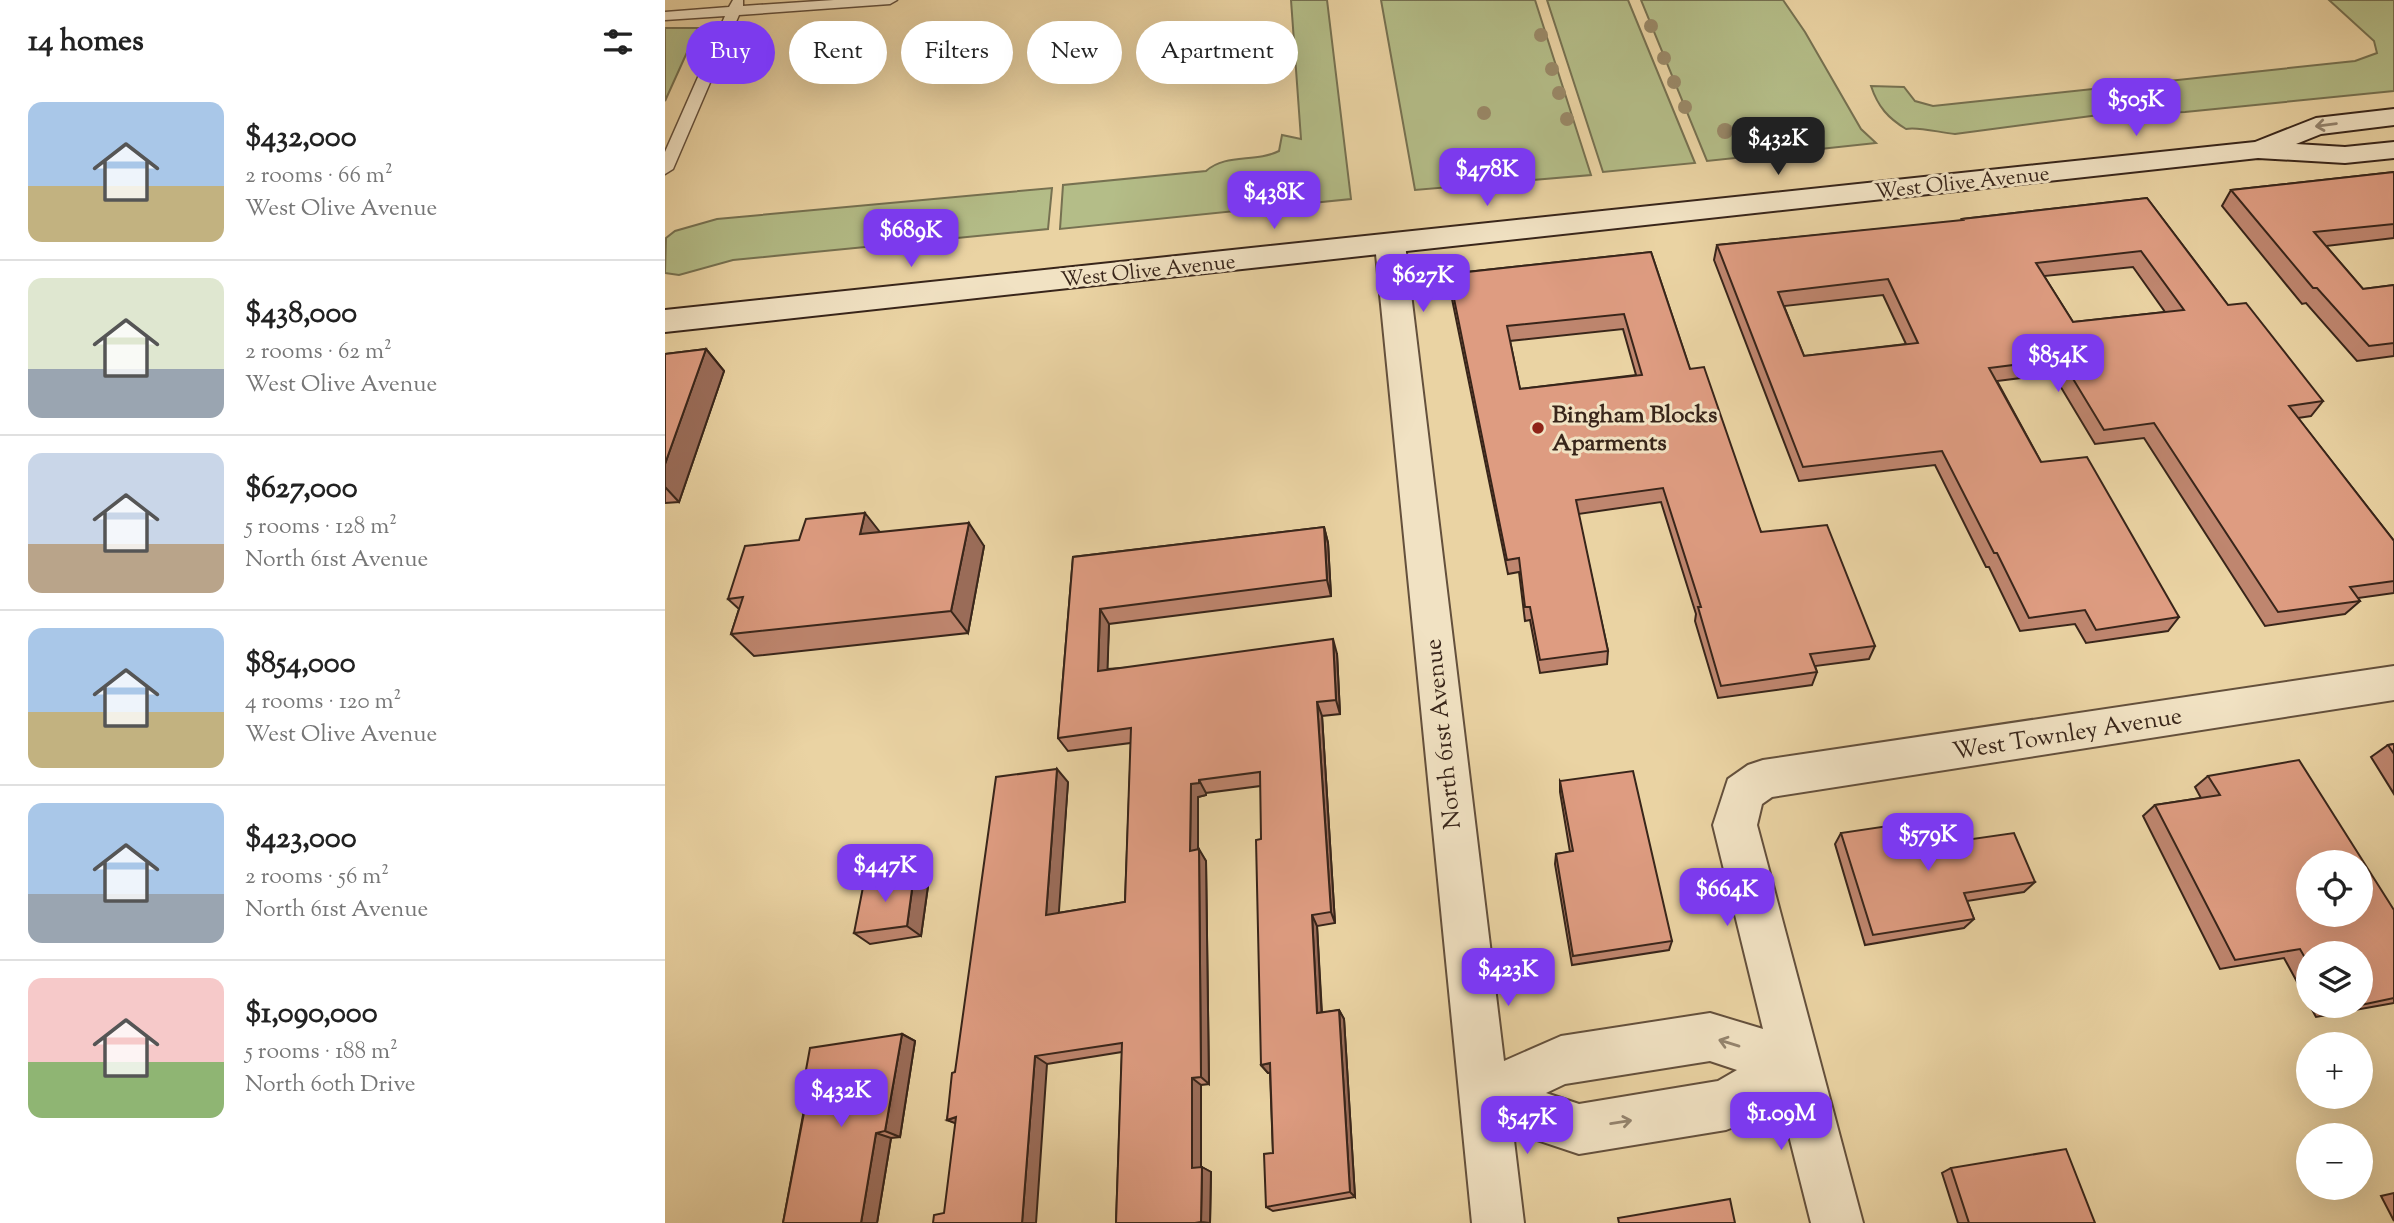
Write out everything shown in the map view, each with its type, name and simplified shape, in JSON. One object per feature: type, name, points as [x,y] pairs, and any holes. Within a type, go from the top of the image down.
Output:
[{"type":"street","name":"West Olive Avenue","points":[[2257,150],[2316,125],[2394,117]]},
{"type":"street","name":"West Olive Avenue","points":[[665,321],[2257,150],[2345,155],[2394,150]]},
{"type":"street","name":"North 61st Avenue","points":[[1390,244],[1498,1223]]},
{"type":"street","name":"West Townley Avenue","points":[[1794,1063],[1735,825],[1743,793],[1763,779],[2394,683]]},
{"type":"street","points":[[1485,1097],[1561,1060],[1710,1037],[1794,1063]]},
{"type":"street","points":[[1485,1097],[1579,1129],[1725,1105],[1794,1063]]},
{"type":"street","points":[[1794,1063],[1837,1223]]},
{"type":"lane","points":[[665,16],[736,6],[890,0]]},
{"type":"lane","points":[[665,169],[736,6]]},
{"type":"green space","points":[[1291,0],[1327,0],[1351,199],[1060,229],[1063,185],[1206,171],[1222,162],[1260,157],[1279,151],[1282,135],[1301,139],[1297,84],[1298,21],[1293,21]]},
{"type":"green space","points":[[1381,0],[1535,0],[1591,175],[1415,190]]},
{"type":"green space","points":[[1547,0],[1628,0],[1695,163],[1603,172]]},
{"type":"green space","points":[[1641,0],[1783,0],[1805,32],[1861,129],[1876,143],[1707,161]]},
{"type":"green space","points":[[2329,0],[2394,0],[2394,91],[2185,112],[2099,115],[1955,134],[1906,129],[1884,111],[1871,86],[1904,87],[1915,101],[1933,106],[2355,61],[2377,53],[2374,41]]},
{"type":"green space","points":[[665,28],[686,28],[686,55],[665,101]]},
{"type":"green space","points":[[1052,188],[1048,229],[733,260],[679,275],[665,273],[666,238],[675,231],[717,219]]},
{"type":"building","points":[[2394,172],[2394,224],[2314,232],[2363,289],[2394,285],[2394,343],[2369,346],[2317,288],[2313,288],[2231,190]]},
{"type":"building","points":[[2147,198],[2228,305],[2246,303],[2323,401],[2289,406],[2394,541],[2394,581],[2350,587],[2360,601],[2278,612],[2154,423],[2104,430],[2061,359],[1989,368],[2041,462],[2087,457],[2179,617],[2096,630],[2085,610],[2029,618],[1942,451],[1803,467],[1717,245]],"holes":[[[2141,251],[2184,310],[2073,322],[2036,263]],[[1888,279],[1918,343],[1804,356],[1778,292]]]},
{"type":"building","points":[[1651,252],[1690,369],[1704,367],[1761,532],[1827,525],[1875,646],[1810,654],[1817,672],[1721,686],[1698,607],[1701,607],[1663,488],[1576,500],[1608,651],[1540,660],[1530,607],[1525,607],[1519,558],[1507,560],[1449,274]],"holes":[[[1624,314],[1642,375],[1520,389],[1507,326]]]},
{"type":"building","points":[[706,349],[665,464],[665,354]]},
{"type":"building","points":[[865,513],[860,534],[969,523],[951,611],[731,634],[743,597],[728,599],[745,546],[799,540],[806,519]]},
{"type":"building","points":[[1324,527],[1327,580],[1100,609],[1098,671],[1333,639],[1336,700],[1317,702],[1331,912],[1312,915],[1317,1013],[1339,1010],[1350,1192],[1266,1207],[1264,1154],[1273,1153],[1270,1063],[1261,1065],[1256,840],[1261,839],[1260,772],[1199,780],[1199,783],[1191,784],[1190,851],[1199,849],[1201,1077],[1192,1078],[1192,1168],[1202,1167],[1201,1222],[1116,1223],[1122,1043],[1035,1056],[1022,1223],[933,1223],[934,1215],[944,1213],[956,1117],[947,1120],[952,1073],[955,1072],[996,777],[1057,769],[1046,915],[1125,902],[1131,728],[1058,738],[1073,557]]},
{"type":"building","points":[[2299,760],[2356,850],[2296,850],[2296,927],[2373,927],[2373,877],[2394,910],[2394,998],[2373,1002],[2373,941],[2296,941],[2296,950],[2235,960],[2155,805],[2220,795],[2208,776]]},
{"type":"building","points":[[1633,771],[1672,941],[1573,956],[1556,854],[1573,851],[1560,781]]},
{"type":"building","points":[[1935,819],[1945,843],[2014,833],[2035,882],[1964,893],[1974,919],[1873,935],[1841,833]]},
{"type":"building","points":[[914,875],[907,926],[854,933],[864,882]]},
{"type":"building","points":[[902,1034],[885,1131],[876,1133],[861,1223],[783,1223],[807,1097],[801,1097],[810,1048]]},
{"type":"building","points":[[2066,1149],[2095,1223],[1969,1223],[1951,1168]]},
{"type":"building","points":[[1730,1199],[1735,1223],[1619,1223],[1618,1218]]},
{"type":"place","name":"Bingham Blocks Aparments","points":[[1538,428]]}]
